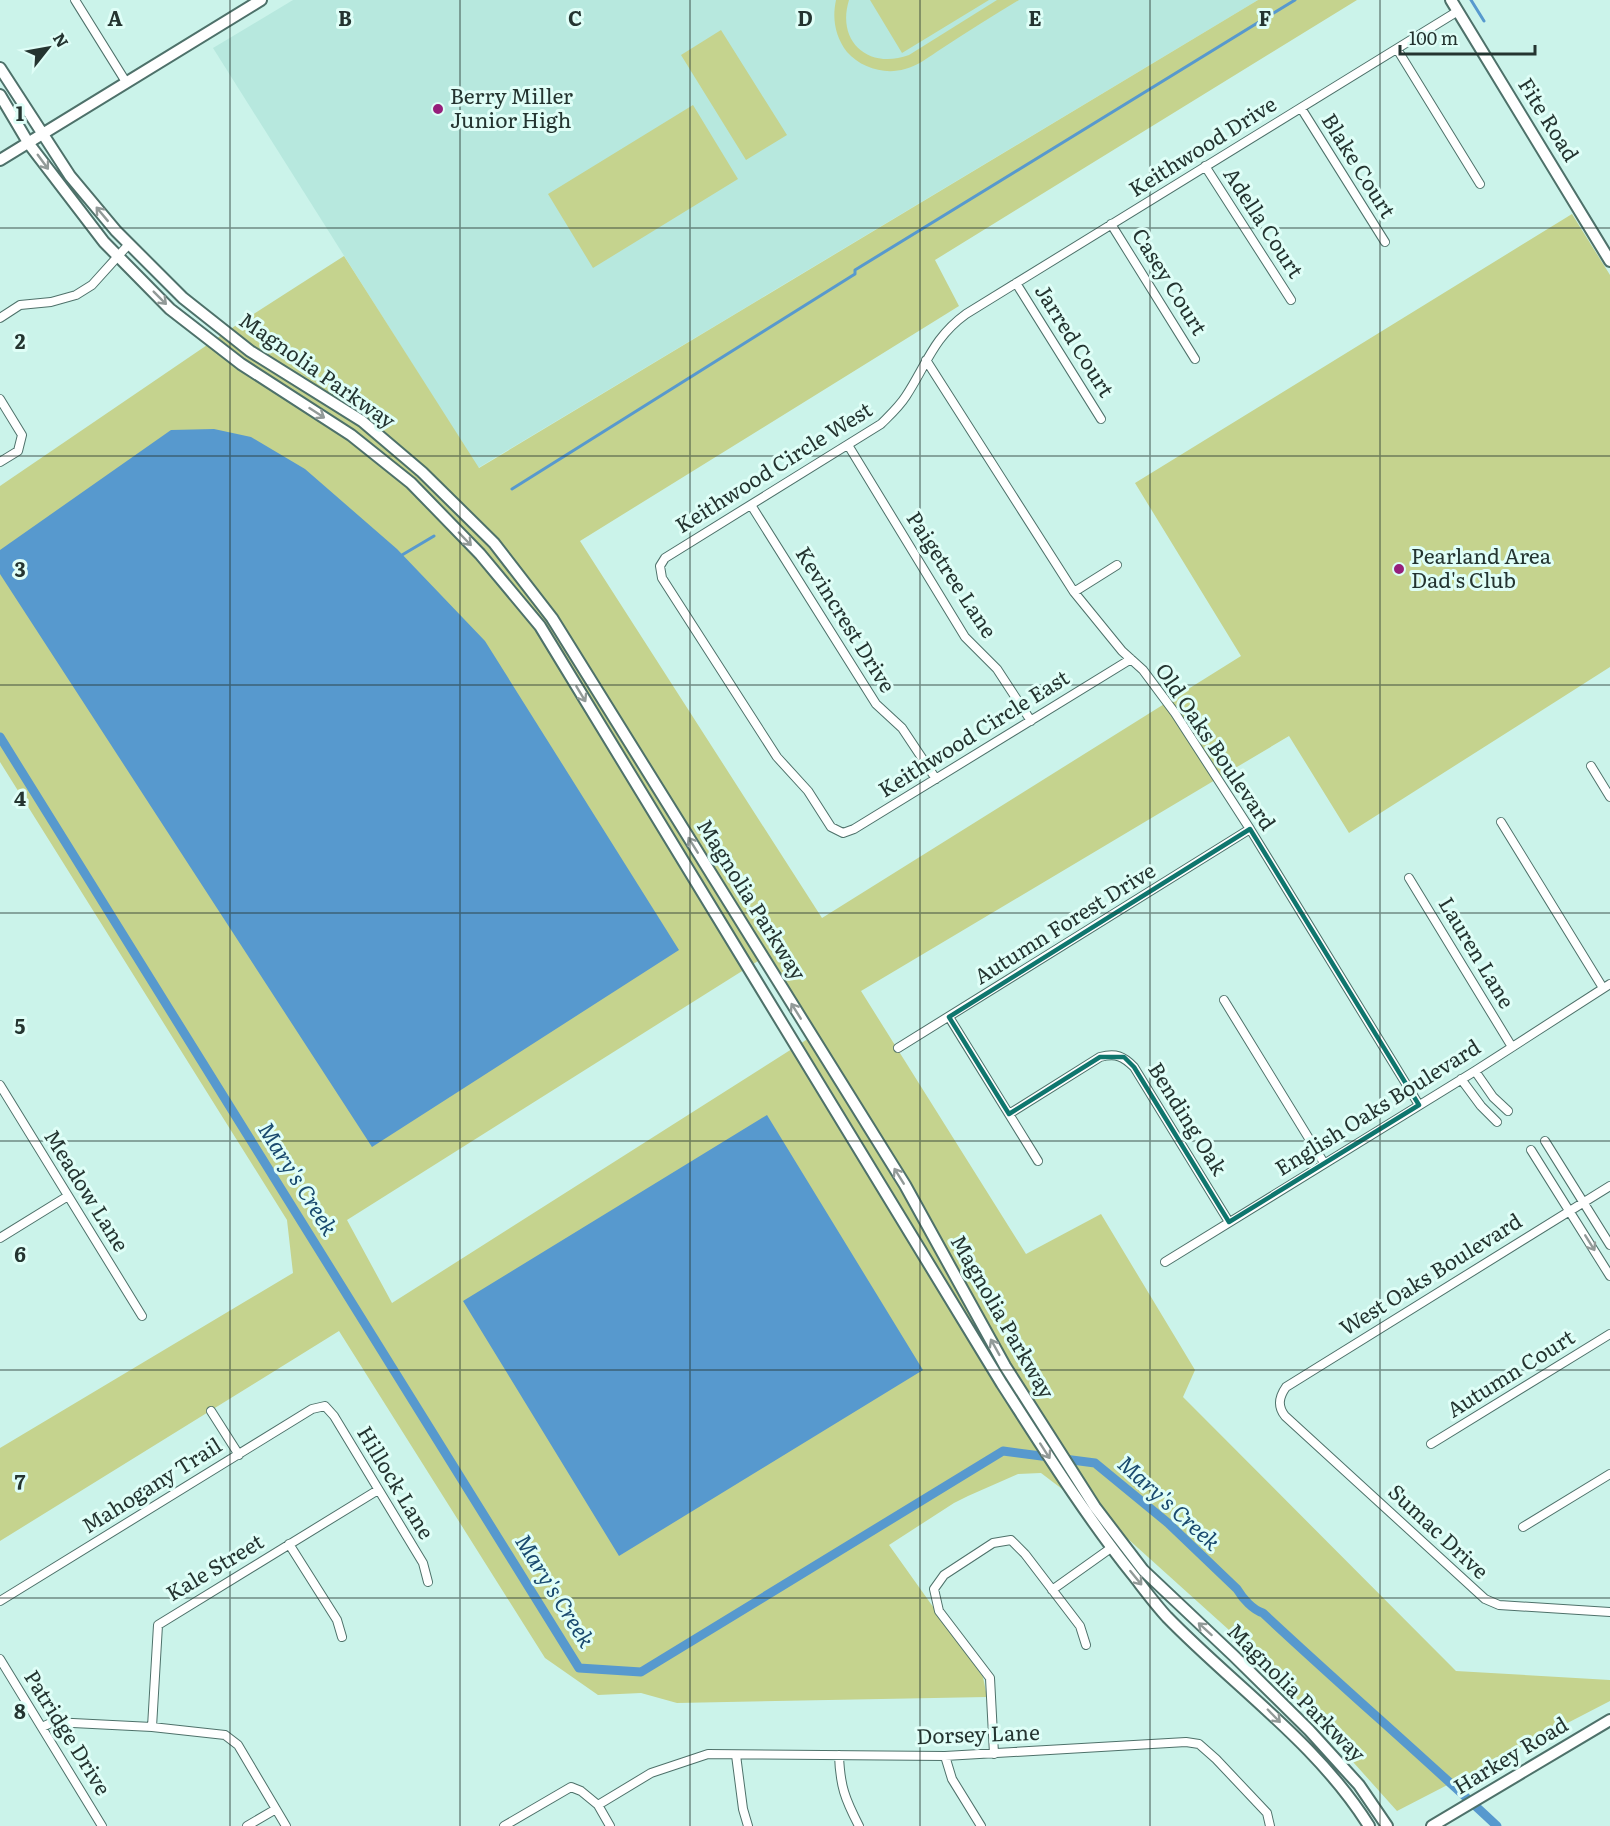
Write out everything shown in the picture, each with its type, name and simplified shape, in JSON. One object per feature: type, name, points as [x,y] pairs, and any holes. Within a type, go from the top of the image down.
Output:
[{"type":"street","points":[[75,0],[126,82]]},
{"type":"street","points":[[0,160],[261,0]]},
{"type":"street","name":"Fite Road","points":[[1451,0],[1610,261]]},
{"type":"street","name":"Keithwood Drive","points":[[966,314],[1458,11]]},
{"type":"street","points":[[1397,49],[1480,184]]},
{"type":"street","name":"Magnolia Parkway","points":[[0,69],[69,176],[129,244],[183,298],[250,351],[362,422],[422,472],[494,543],[552,618],[905,1185],[1005,1366],[1084,1490],[1143,1570],[1309,1730],[1359,1785],[1387,1826]]},
{"type":"street","name":"Magnolia Parkway","points":[[0,95],[29,144],[104,242],[170,309],[242,364],[351,435],[411,483],[480,554],[540,626],[1015,1404],[1076,1498],[1111,1548],[1165,1615],[1208,1657],[1269,1710],[1340,1786],[1369,1826]]},
{"type":"street","name":"Blake Court","points":[[1301,108],[1385,242]]},
{"type":"street","name":"Adella Court","points":[[1205,166],[1291,300]]},
{"type":"street","name":"Casey Court","points":[[1111,224],[1195,360]]},
{"type":"street","points":[[0,318],[20,305],[51,302],[76,296],[92,285],[129,244]]},
{"type":"street","name":"Jarred Court","points":[[1016,283],[1101,419]]},
{"type":"street","name":"Keithwood Circle West","points":[[834,830],[808,791],[777,757],[662,578],[661,564],[665,558],[880,424],[905,397],[943,333],[966,314]]},
{"type":"street","name":"Old Oaks Boulevard","points":[[926,360],[1074,592],[1116,644],[1161,693],[1250,829],[1419,1105]]},
{"type":"street","points":[[0,399],[22,435],[18,451],[0,462]]},
{"type":"street","name":"Paigetree Lane","points":[[848,445],[965,637],[997,669],[1030,721]]},
{"type":"street","points":[[392,468],[402,456]]},
{"type":"street","name":"Kevincrest Drive","points":[[751,505],[876,704],[902,728],[936,778]]},
{"type":"street","points":[[1074,592],[1117,565]]},
{"type":"street","points":[[528,612],[540,603]]},
{"type":"street","name":"Keithwood Circle East","points":[[834,830],[843,832],[854,829],[1131,659]]},
{"type":"street","points":[[1591,766],[1610,797]]},
{"type":"street","points":[[1501,822],[1606,986]]},
{"type":"street","name":"Autumn Forest Drive","points":[[898,1048],[1250,829]]},
{"type":"street","name":"Lauren Lane","points":[[1409,878],[1512,1047]]},
{"type":"street","points":[[736,949],[752,940]]},
{"type":"street","name":"English Oaks Boulevard","points":[[1165,1262],[1475,1071],[1606,986]]},
{"type":"street","points":[[1224,1000],[1324,1163]]},
{"type":"street","points":[[950,1017],[1038,1161]]},
{"type":"street","name":"Bending Oak","points":[[1010,1114],[1100,1057],[1113,1054],[1124,1057],[1134,1067],[1229,1222]]},
{"type":"street","points":[[1475,1071],[1493,1097],[1508,1111]]},
{"type":"street","points":[[1461,1079],[1481,1106],[1497,1122]]},
{"type":"street","points":[[825,1094],[842,1084]]},
{"type":"street","name":"Meadow Lane","points":[[0,1085],[142,1316]]},
{"type":"street","points":[[1545,1142],[1585,1202],[1610,1245]]},
{"type":"street","points":[[1531,1150],[1610,1276]]},
{"type":"street","name":"West Oaks Boulevard","points":[[1279,1401],[1286,1387],[1610,1186]]},
{"type":"street","points":[[0,1238],[68,1196]]},
{"type":"street","name":"Autumn Court","points":[[1431,1444],[1610,1334]]},
{"type":"street","name":"Sumac Drive","points":[[1279,1401],[1285,1416],[1485,1599],[1499,1605],[1610,1612]]},
{"type":"street","name":"Mahogany Trail","points":[[0,1601],[312,1409],[325,1406]]},
{"type":"street","name":"Hillock Lane","points":[[325,1406],[334,1416],[423,1563],[428,1582]]},
{"type":"street","points":[[211,1411],[239,1455]]},
{"type":"street","points":[[1523,1527],[1610,1474]]},
{"type":"street","name":"Kale Street","points":[[152,1727],[158,1625],[378,1490]]},
{"type":"street","points":[[994,1754],[990,1678],[939,1611],[934,1589],[944,1575],[993,1542],[1011,1540],[1025,1554],[1080,1626],[1086,1645]]},
{"type":"street","points":[[290,1544],[337,1620],[342,1637]]},
{"type":"street","points":[[1052,1590],[1111,1548]]},
{"type":"street","name":"Patridge Drive","points":[[0,1659],[102,1826]]},
{"type":"street","name":"Harkey Road","points":[[1437,1823],[1610,1720]]},
{"type":"street","points":[[42,1727],[53,1722],[152,1727],[225,1735],[238,1746],[286,1826]]},
{"type":"street","name":"Dorsey Lane","points":[[598,1805],[651,1773],[708,1754],[945,1756],[1186,1742],[1199,1744],[1255,1798],[1267,1813],[1270,1826]]},
{"type":"street","points":[[736,1755],[743,1809],[748,1826]]},
{"type":"street","points":[[839,1755],[840,1780],[849,1808],[859,1826]]},
{"type":"street","points":[[945,1756],[951,1779],[981,1826]]},
{"type":"street","points":[[504,1826],[571,1787],[581,1791],[598,1805],[610,1826]]},
{"type":"street","points":[[247,1826],[276,1809]]},
{"type":"highlighted area","points":[[1250,829],[1419,1105],[1229,1222],[1134,1067],[1124,1057],[1100,1057],[1009,1114],[949,1017]]},
{"type":"shaded area","points":[[293,0],[1258,0],[478,468],[213,48]]},
{"type":"green space","points":[[836,0],[849,0],[846,15],[847,28],[859,49],[881,59],[894,59],[909,55],[997,0],[1019,0],[910,68],[889,71],[866,66],[847,52],[836,27],[834,14]]},
{"type":"green space","points":[[870,0],[989,0],[902,53]]},
{"type":"green space","points":[[1258,0],[1357,0],[935,260],[959,306],[580,541],[822,918],[1241,656],[1135,483],[1572,214],[1610,275],[1610,667],[1349,833],[1289,736],[861,991],[1026,1254],[1101,1214],[1195,1370],[1183,1397],[1456,1671],[1610,1680],[1610,1701],[1397,1811],[1259,1657],[1128,1539],[1041,1473],[1018,1474],[968,1496],[889,1545],[983,1677],[987,1697],[677,1703],[641,1693],[598,1695],[545,1658],[339,1331],[0,1541],[0,1448],[293,1273],[287,1220],[0,762],[0,486],[235,326],[344,256],[479,468]],"holes":[[[769,954],[817,1033],[392,1303],[347,1220]]]},
{"type":"green space","points":[[721,30],[787,135],[746,160],[681,55]]},
{"type":"green space","points":[[693,105],[738,179],[593,268],[548,194]]},
{"type":"water","points":[[214,429],[251,437],[305,469],[397,549],[485,641],[679,950],[372,1147],[0,574],[0,550],[171,430]]},
{"type":"water","points":[[767,1115],[923,1370],[619,1556],[463,1301]]},
{"type":"waterway","points":[[512,489],[855,274],[855,270],[1295,0]]},
{"type":"waterway","points":[[1471,0],[1484,21]]},
{"type":"waterway","points":[[402,555],[434,536]]},
{"type":"waterway","name":"Mary's Creek","points":[[0,737],[579,1668],[641,1672],[1003,1451],[1095,1463],[1168,1523],[1237,1589],[1248,1604],[1263,1613],[1497,1826]]},
{"type":"place","name":"Berry Miller Junior High","points":[[438,109]]},
{"type":"place","name":"Pearland Area Dad's Club","points":[[1399,569]]}]
